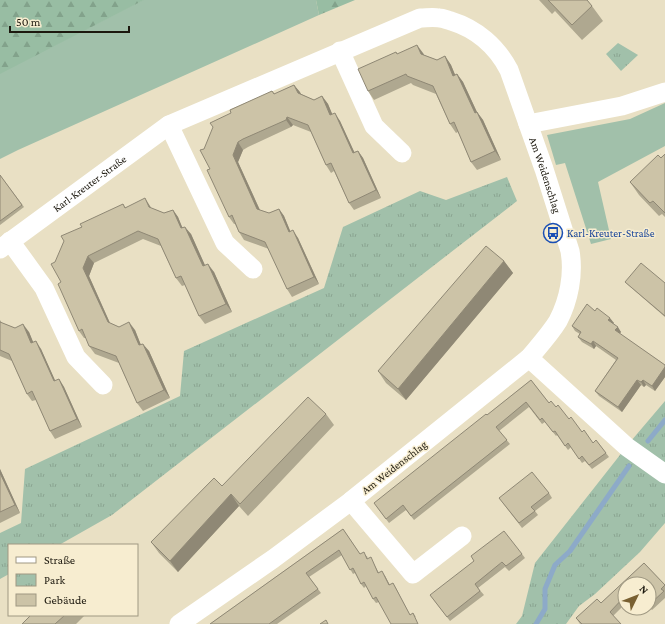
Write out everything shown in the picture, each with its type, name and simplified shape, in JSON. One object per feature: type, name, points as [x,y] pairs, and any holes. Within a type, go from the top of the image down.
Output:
[{"type":"street","name":"Karl-Kreuter-Straße","points":[[103,385],[76,357],[44,288],[5,245],[169,125],[420,18],[440,18],[461,24],[492,46],[504,60]]},
{"type":"street","points":[[340,51],[374,126],[402,153]]},
{"type":"street","name":"Am Weidenschlag","points":[[179,624],[273,559],[351,501],[529,358],[558,321],[565,304],[570,283],[572,265],[570,251],[528,124],[504,60]]},
{"type":"street","name":"Am Weidenschlag","points":[[528,124],[622,106],[665,92]]},
{"type":"street","points":[[169,125],[226,243],[253,269]]},
{"type":"street","points":[[529,358],[627,446],[665,474]]},
{"type":"street","name":"Am Weidenschlag","points":[[351,501],[413,574],[462,536]]},
{"type":"green space","points":[[0,0],[144,0],[0,74]]},
{"type":"green space","points":[[143,0],[316,0],[319,15],[0,159],[0,73]]},
{"type":"green space","points":[[316,0],[355,0],[319,15]]},
{"type":"green space","points":[[618,43],[638,55],[621,71],[606,54]]},
{"type":"green space","points":[[665,103],[665,146],[598,182],[611,239],[591,244],[565,163],[556,165],[547,135],[630,119]]},
{"type":"green space","points":[[507,177],[517,201],[112,515],[61,544],[8,544],[8,575],[0,579],[0,533],[21,523],[25,469],[180,396],[184,351],[324,288],[343,227],[420,191],[446,200]]},
{"type":"green space","points":[[665,401],[665,523],[640,552],[595,594],[579,606],[566,624],[516,624],[522,616],[535,563],[631,441]]},
{"type":"building","points":[[548,0],[587,0],[592,6],[572,25]]},
{"type":"building","points":[[417,45],[421,54],[437,60],[445,56],[453,76],[457,74],[475,113],[477,112],[495,151],[471,162],[454,122],[450,124],[433,86],[407,76],[406,74],[368,91],[358,69],[396,52],[397,54]]},
{"type":"building","points":[[294,85],[298,93],[314,100],[322,96],[330,115],[335,113],[353,153],[358,151],[376,190],[349,203],[331,163],[326,165],[308,125],[287,117],[286,120],[238,142],[233,155],[257,209],[269,213],[279,209],[289,232],[293,230],[314,277],[287,289],[265,242],[239,232],[232,215],[229,217],[207,170],[210,169],[200,150],[204,149],[213,127],[210,123],[231,113],[230,110],[272,91],[274,94]]},
{"type":"building","points":[[665,154],[665,213],[653,201],[650,203],[630,182],[658,155],[661,158]]},
{"type":"building","points":[[0,175],[22,205],[0,221]]},
{"type":"building","points":[[145,198],[149,207],[164,213],[173,210],[181,228],[185,227],[203,266],[208,264],[226,304],[199,316],[181,276],[176,278],[158,239],[138,231],[88,256],[83,268],[108,322],[119,327],[129,322],[139,345],[143,344],[164,390],[137,403],[116,356],[89,346],[82,329],[79,331],[58,284],[61,282],[51,264],[55,262],[64,241],[61,236],[82,227],[80,224],[123,204],[125,208]]},
{"type":"building","points":[[486,246],[504,261],[398,389],[378,371]]},
{"type":"building","points":[[641,263],[665,283],[665,316],[625,282]]},
{"type":"building","points":[[587,304],[595,311],[597,308],[610,318],[608,320],[618,327],[615,330],[665,365],[652,386],[643,380],[641,382],[637,380],[618,407],[595,391],[618,358],[593,341],[591,344],[578,337],[581,332],[572,326]]},
{"type":"building","points":[[0,322],[15,328],[23,324],[31,343],[36,341],[54,381],[59,379],[77,419],[50,431],[32,391],[27,394],[9,354],[0,350]]},
{"type":"building","points":[[531,380],[549,403],[551,401],[556,407],[558,405],[569,419],[571,417],[582,432],[584,430],[593,443],[596,440],[606,453],[589,465],[582,456],[579,459],[568,443],[565,446],[555,431],[553,432],[542,418],[540,420],[526,402],[496,427],[507,440],[411,516],[403,505],[386,519],[374,503]]},
{"type":"building","points":[[308,397],[326,414],[240,504],[231,494],[170,561],[151,542],[214,478],[222,486]]},
{"type":"building","points":[[532,472],[549,493],[531,507],[535,511],[519,523],[499,498]]},
{"type":"building","points":[[0,473],[15,505],[0,512]]},
{"type":"building","points":[[343,529],[360,554],[364,552],[367,559],[371,557],[378,573],[382,571],[389,585],[393,583],[410,615],[413,613],[418,624],[391,624],[376,597],[373,599],[364,582],[361,584],[353,568],[350,570],[339,550],[306,573],[318,589],[269,624],[210,624]]},
{"type":"building","points":[[504,531],[522,554],[506,566],[502,562],[475,584],[480,591],[447,617],[430,595],[474,561],[471,556]]},
{"type":"building","points":[[644,563],[656,576],[630,576]]},
{"type":"building","points":[[657,577],[665,585],[661,589],[664,591],[657,598]]},
{"type":"building","points":[[617,588],[617,605],[610,612],[621,624],[582,624],[576,618],[597,599],[601,603]]},
{"type":"building","points":[[30,616],[64,616],[55,624],[22,624]]},
{"type":"building","points":[[326,620],[328,624],[320,624]]},
{"type":"waterway","points":[[648,441],[665,420]]},
{"type":"waterway","points":[[536,624],[545,609],[545,589],[555,565],[570,551],[629,466]]},
{"type":"place","name":"Karl-Kreuter-Straße","points":[[553,233]]}]
